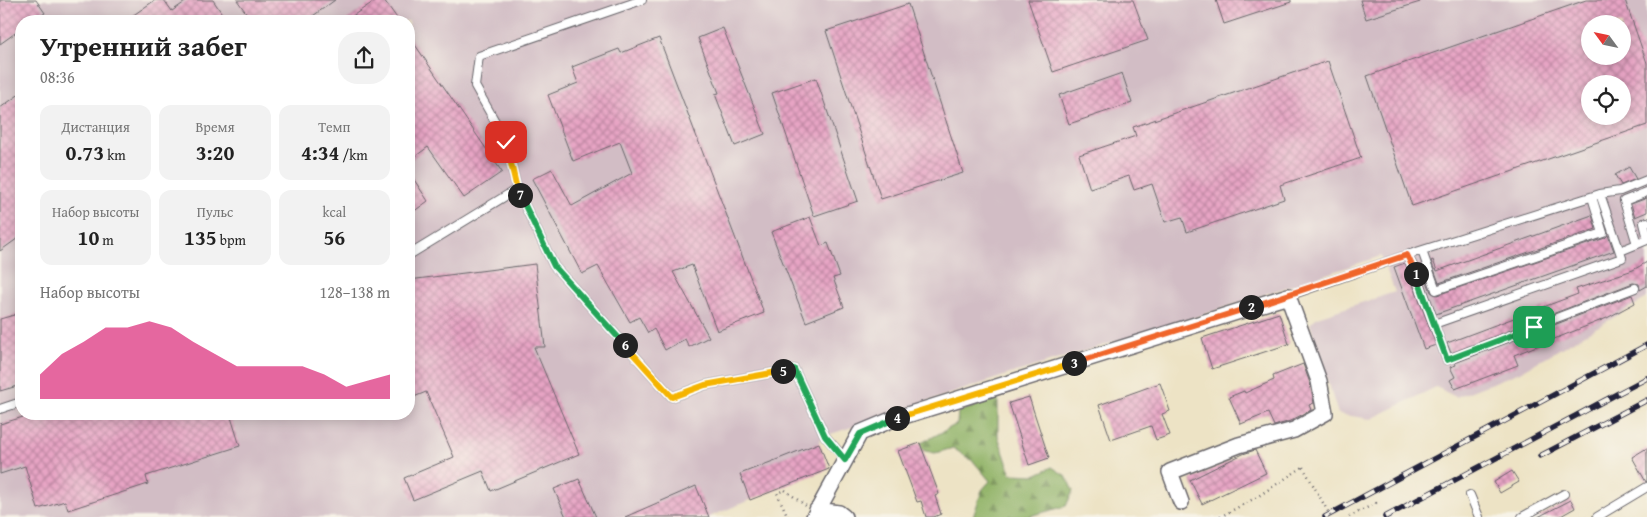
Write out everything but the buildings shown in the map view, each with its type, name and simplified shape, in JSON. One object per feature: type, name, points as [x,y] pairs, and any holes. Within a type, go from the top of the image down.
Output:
[{"type":"street","points":[[844,517],[839,513],[818,505],[860,434],[891,420],[1288,296],[1319,381],[1325,413],[1294,430],[1239,445],[1170,472],[1180,502]]},
{"type":"lane","points":[[642,0],[479,56],[474,86],[506,142],[517,189],[554,266],[672,397],[705,385],[794,369],[825,436],[845,460]]},
{"type":"lane","points":[[1288,296],[1407,255],[1596,196],[1620,192],[1647,180]]},
{"type":"lane","points":[[415,251],[517,189]]},
{"type":"lane","points":[[1637,244],[1624,201],[1647,192]]},
{"type":"lane","points":[[1422,251],[1436,290],[1603,233],[1596,196]]},
{"type":"lane","points":[[1434,324],[1622,258],[1596,196]]},
{"type":"lane","points":[[1647,222],[1644,223],[1647,235]]},
{"type":"lane","points":[[1620,251],[1647,240]]},
{"type":"lane","points":[[1407,255],[1413,266],[1447,360],[1635,288]]},
{"type":"lane","points":[[0,408],[15,404]]},
{"type":"lane","points":[[1597,517],[1647,487]]},
{"type":"lane","points":[[1522,517],[1564,494]]},
{"type":"lane","points":[[1470,495],[1479,517]]},
{"type":"path","points":[[1220,517],[1257,497],[1303,467],[1331,517]]},
{"type":"path","points":[[788,517],[777,493],[781,490],[786,490],[818,505]]},
{"type":"path","points":[[1349,517],[1376,503],[1376,505]]},
{"type":"shaded area","points":[[0,0],[1647,0],[1647,298],[1520,372],[1456,397],[1436,387],[1371,419],[1338,414],[1310,324],[1317,317],[1395,292],[1381,256],[1196,317],[1007,375],[825,436],[820,438],[819,443],[750,500],[709,517],[0,517]]},
{"type":"green space","points":[[998,398],[998,436],[1011,474],[1035,475],[1052,467],[1066,476],[1073,491],[1066,506],[1030,517],[973,517],[982,490],[990,481],[974,462],[953,448],[935,453],[912,448],[957,424],[958,412]]},
{"type":"railway","points":[[1325,517],[1647,345]]},
{"type":"railway","points":[[1385,517],[1647,378]]},
{"type":"railway","points":[[1540,456],[1647,400]]},
{"type":"route","points":[[506,142],[517,189],[554,266],[672,397],[705,385],[794,369],[825,436],[845,460],[860,434],[891,420],[1288,296],[1407,255],[1413,266],[1447,360],[1534,327]]}]
